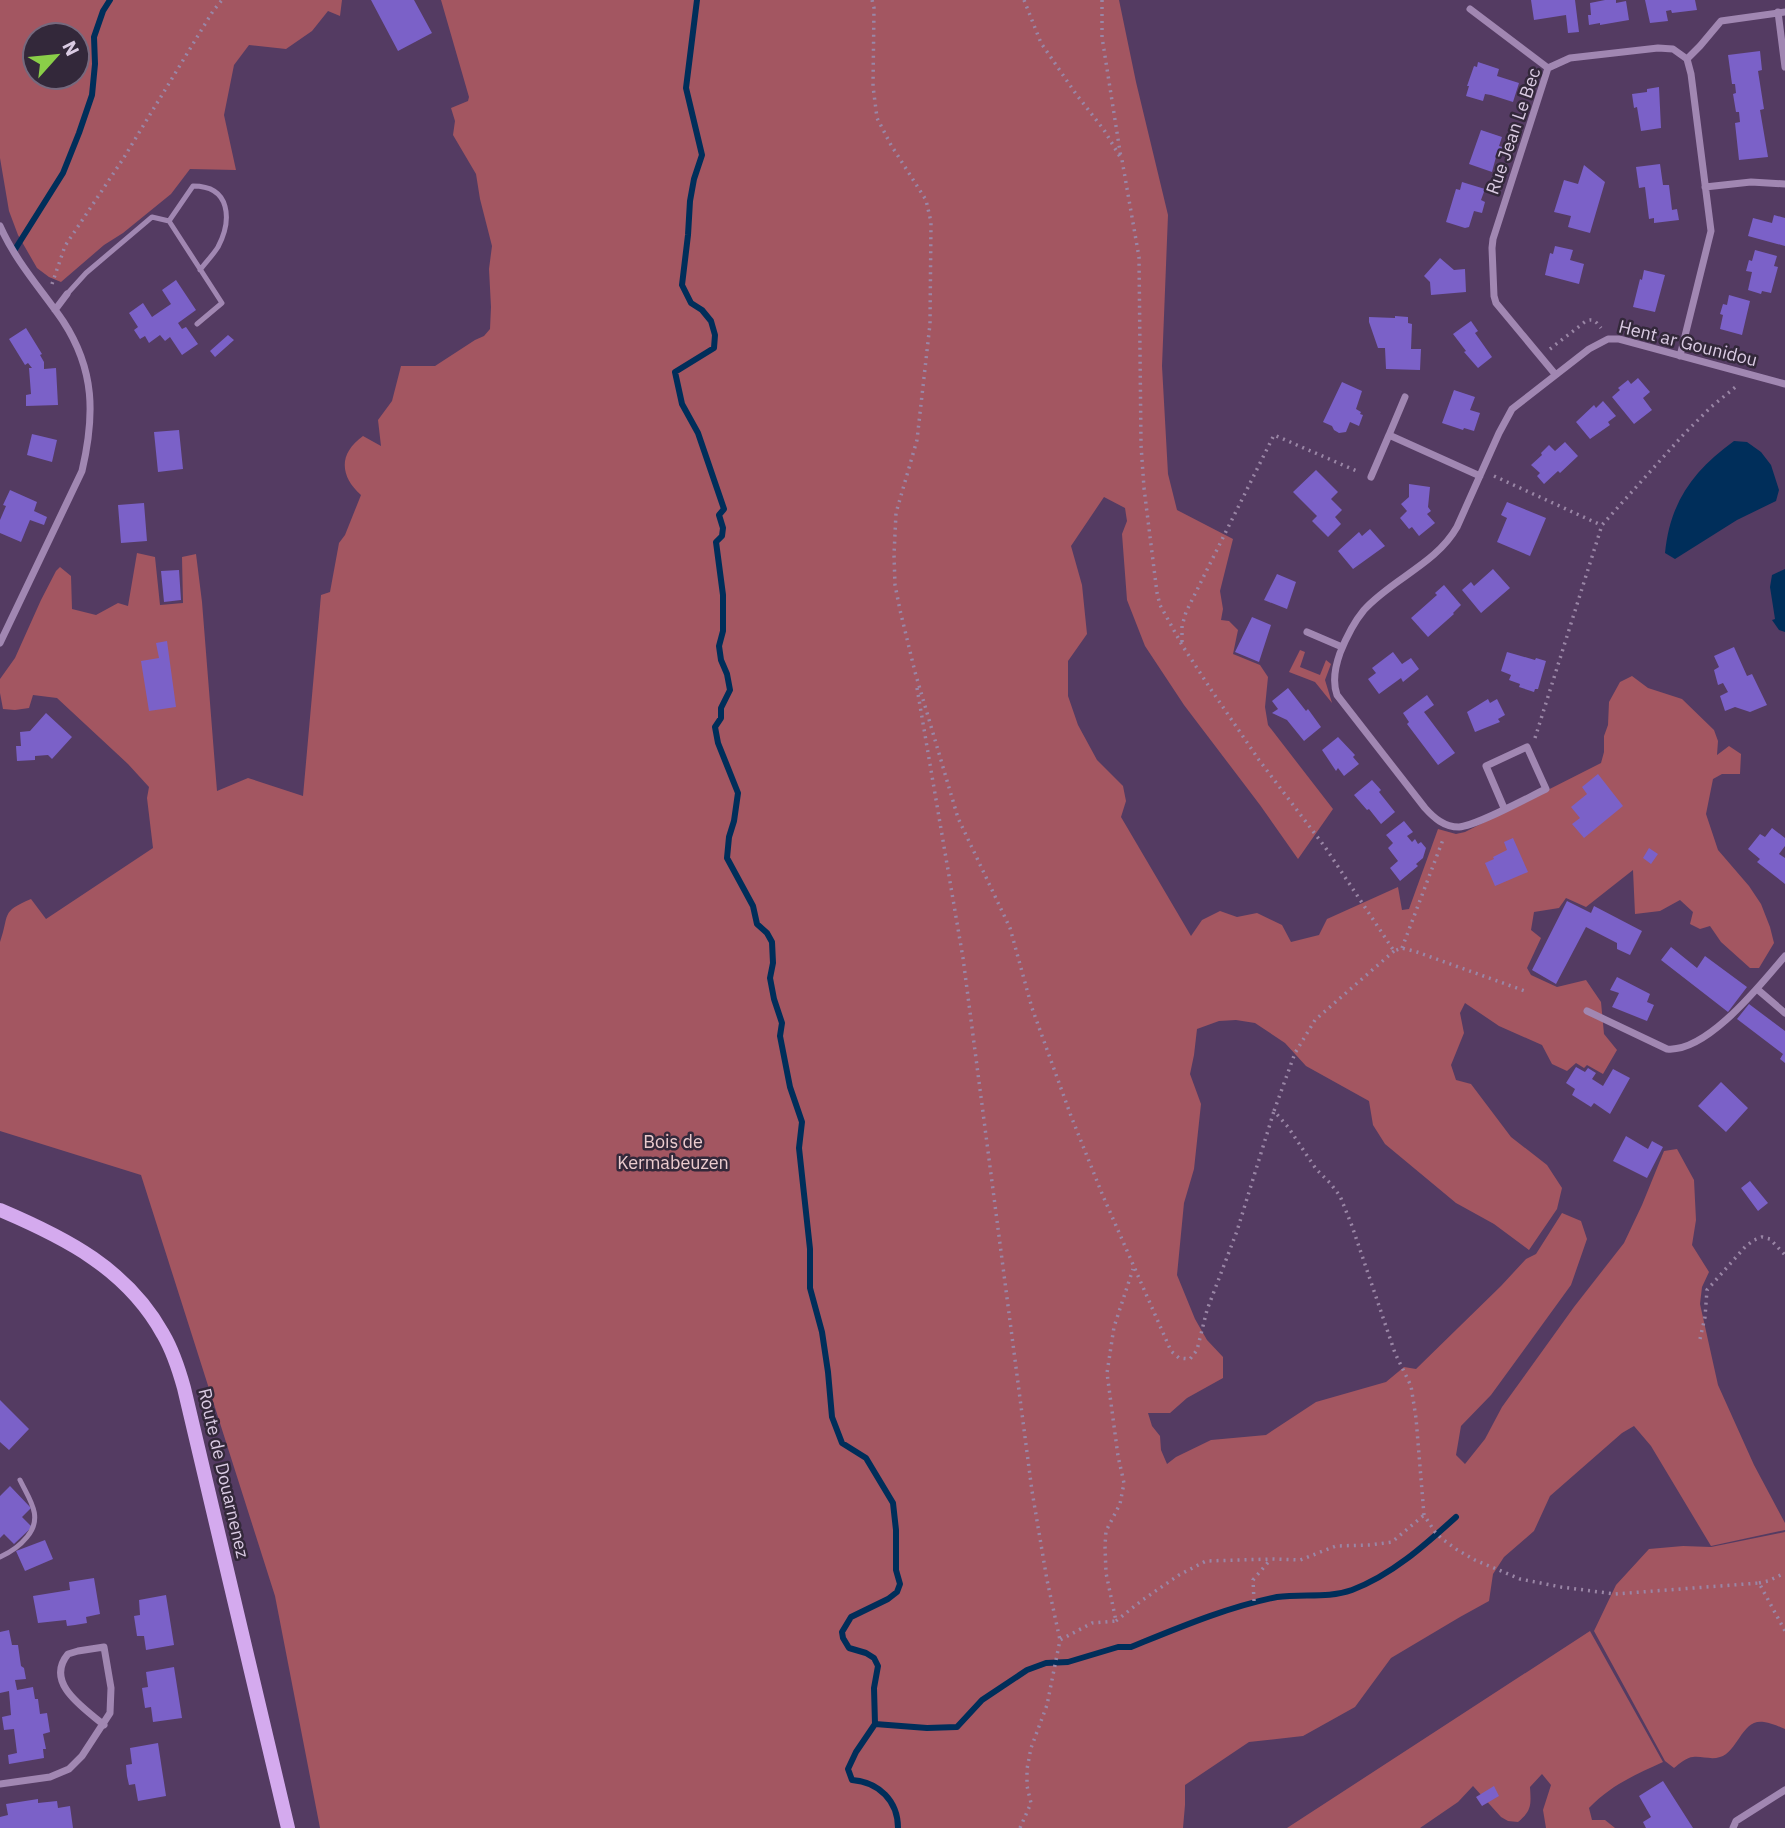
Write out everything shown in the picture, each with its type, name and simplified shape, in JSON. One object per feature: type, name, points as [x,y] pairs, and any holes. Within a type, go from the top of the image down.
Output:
[{"type":"main road","name":"Route de Douarnenez","points":[[0,1210],[64,1241],[115,1274],[148,1310],[168,1344],[188,1401],[289,1828]]},
{"type":"street","points":[[1469,9],[1548,68]]},
{"type":"street","points":[[1680,356],[1711,231],[1687,59],[1721,21],[1781,12],[1785,67]]},
{"type":"street","name":"Rue Jean Le Bec","points":[[1555,374],[1496,303],[1492,248],[1548,68],[1570,58],[1658,48],[1673,48],[1687,59]]},
{"type":"street","points":[[1705,187],[1751,182],[1785,184]]},
{"type":"street","points":[[0,226],[20,264],[72,336],[85,363],[91,405],[82,471],[0,643]]},
{"type":"street","points":[[55,310],[66,294]]},
{"type":"street","name":"Hent ar Gounidou","points":[[1449,826],[1425,808],[1337,695],[1334,679],[1342,647],[1365,610],[1448,541],[1512,410],[1555,374],[1589,349],[1608,339],[1619,339],[1785,384]]},
{"type":"street","points":[[1371,477],[1405,397]]},
{"type":"street","points":[[1389,435],[1481,473]]},
{"type":"street","points":[[1307,632],[1342,647]]},
{"type":"street","points":[[1449,826],[1465,826],[1546,789],[1527,747],[1486,766],[1504,808]]},
{"type":"street","points":[[1587,1011],[1650,1042],[1677,1050],[1690,1045],[1725,1022],[1785,956]]},
{"type":"street","points":[[1757,989],[1785,1013]]},
{"type":"street","points":[[0,1784],[62,1773],[82,1756],[104,1725],[110,1713],[112,1698],[104,1647],[68,1654],[60,1668],[62,1684],[74,1700],[104,1725]]},
{"type":"street","points":[[1733,1828],[1736,1821],[1785,1790]]},
{"type":"lane","points":[[169,221],[193,186],[208,186],[223,198],[227,217],[218,247],[200,270]]},
{"type":"lane","points":[[66,294],[86,273],[152,217],[169,221],[222,303],[197,324]]},
{"type":"lane","points":[[0,1557],[14,1551],[34,1529],[34,1509],[20,1480]]},
{"type":"path","points":[[47,300],[65,246],[222,0]]},
{"type":"path","points":[[872,0],[873,86],[877,118],[926,200],[931,222],[930,324],[917,440],[896,513],[895,584],[915,672],[963,958],[1032,1491],[1060,1640],[1047,1705],[1031,1748],[1027,1769],[1031,1803],[1020,1828]]},
{"type":"path","points":[[1024,0],[1041,43],[1104,130],[1122,160]]},
{"type":"path","points":[[1102,0],[1102,37],[1139,257],[1141,445],[1157,593],[1165,616],[1182,645],[1259,760],[1325,847],[1394,951]]},
{"type":"path","points":[[1541,356],[1591,319],[1595,320],[1608,339]]},
{"type":"path","points":[[1527,747],[1535,738],[1601,525],[1684,434],[1711,407],[1750,375]]},
{"type":"path","points":[[1182,645],[1182,626],[1186,611],[1273,435],[1371,477]]},
{"type":"path","points":[[1481,473],[1601,525]]},
{"type":"path","points":[[915,672],[958,818],[1010,928],[1032,1008],[1067,1104],[1134,1268],[1171,1351],[1179,1358],[1190,1359],[1197,1350],[1207,1310],[1237,1231],[1294,1054],[1315,1020],[1394,951],[1402,948],[1525,992]]},
{"type":"path","points":[[1402,948],[1449,826]]},
{"type":"path","points":[[1274,1111],[1316,1169],[1340,1196],[1352,1226],[1395,1353],[1411,1386],[1424,1515],[1441,1538],[1475,1560],[1520,1579],[1615,1594],[1759,1583],[1785,1573]]},
{"type":"path","points":[[1700,1339],[1707,1290],[1745,1248],[1762,1237],[1770,1239],[1785,1255]]},
{"type":"path","points":[[1116,1621],[1105,1573],[1105,1546],[1106,1531],[1120,1504],[1124,1483],[1107,1373],[1114,1327],[1134,1268]]},
{"type":"path","points":[[1060,1640],[1092,1623],[1116,1621],[1179,1575],[1206,1561],[1300,1560],[1336,1546],[1392,1542],[1424,1515]]},
{"type":"path","points":[[1254,1601],[1253,1580],[1272,1559]]},
{"type":"path","points":[[1759,1583],[1785,1631]]},
{"type":"green space","points":[[0,0],[342,0],[340,16],[328,11],[312,31],[286,49],[249,45],[234,65],[224,115],[236,170],[190,169],[171,194],[61,282],[37,268],[18,235],[9,211],[0,158]]},
{"type":"green space","name":"Bois de Kermabeuzen","points":[[441,0],[1119,0],[1168,215],[1162,366],[1168,474],[1177,510],[1233,539],[1220,591],[1223,609],[1221,620],[1229,621],[1238,630],[1233,654],[1260,665],[1268,677],[1265,707],[1268,725],[1333,809],[1298,859],[1184,705],[1145,646],[1127,600],[1122,534],[1127,521],[1125,508],[1104,497],[1071,546],[1082,585],[1087,634],[1068,661],[1068,696],[1078,725],[1097,760],[1123,786],[1126,801],[1121,817],[1191,936],[1202,920],[1220,911],[1237,917],[1257,913],[1282,925],[1291,942],[1319,935],[1327,919],[1398,887],[1402,910],[1409,909],[1438,829],[1456,834],[1465,832],[1601,763],[1609,702],[1620,682],[1632,676],[1648,688],[1682,699],[1714,730],[1718,741],[1717,755],[1729,746],[1741,754],[1740,774],[1722,774],[1713,779],[1706,814],[1718,850],[1761,904],[1774,943],[1759,968],[1750,968],[1721,942],[1710,926],[1700,929],[1690,924],[1693,912],[1680,900],[1660,911],[1635,914],[1633,870],[1586,907],[1566,898],[1559,908],[1534,912],[1531,930],[1541,938],[1527,968],[1531,975],[1557,987],[1586,980],[1601,1002],[1604,1034],[1617,1050],[1603,1074],[1587,1065],[1584,1068],[1576,1063],[1567,1071],[1552,1064],[1542,1045],[1499,1026],[1465,1003],[1460,1013],[1464,1033],[1451,1065],[1456,1080],[1471,1084],[1511,1137],[1547,1165],[1562,1188],[1557,1209],[1529,1250],[1494,1224],[1456,1203],[1385,1144],[1373,1125],[1369,1101],[1306,1066],[1285,1043],[1255,1023],[1219,1021],[1197,1029],[1190,1074],[1201,1104],[1194,1169],[1184,1203],[1177,1275],[1195,1319],[1207,1340],[1223,1357],[1223,1378],[1187,1398],[1170,1413],[1148,1413],[1152,1426],[1160,1436],[1161,1450],[1167,1464],[1211,1440],[1266,1435],[1316,1402],[1386,1382],[1404,1367],[1416,1369],[1526,1259],[1536,1254],[1562,1213],[1581,1221],[1587,1239],[1571,1285],[1491,1395],[1461,1426],[1456,1455],[1465,1464],[1485,1439],[1502,1407],[1624,1243],[1664,1151],[1677,1149],[1694,1180],[1696,1220],[1692,1245],[1709,1272],[1702,1287],[1700,1304],[1718,1385],[1754,1465],[1785,1523],[1785,1530],[1711,1546],[1651,1446],[1634,1426],[1622,1433],[1550,1496],[1534,1531],[1504,1557],[1493,1574],[1489,1601],[1391,1658],[1355,1707],[1303,1736],[1249,1742],[1185,1785],[1183,1828],[320,1828],[275,1596],[141,1175],[0,1131],[0,942],[10,911],[31,899],[46,919],[153,848],[147,798],[149,787],[57,698],[33,695],[29,708],[3,709],[0,679],[15,658],[41,600],[60,567],[71,576],[72,609],[96,615],[118,603],[128,606],[137,553],[155,557],[160,605],[183,603],[182,557],[196,554],[217,791],[248,778],[303,796],[321,595],[330,592],[339,543],[345,535],[361,495],[346,473],[349,450],[363,436],[381,446],[378,420],[392,401],[401,366],[435,366],[484,336],[490,329],[489,269],[492,246],[476,174],[453,135],[455,121],[451,108],[468,101],[469,97]]},
{"type":"green space","points":[[1300,650],[1305,652],[1300,667],[1320,675],[1326,660],[1331,664],[1325,680],[1332,703],[1315,682],[1289,672]]},
{"type":"green space","points":[[1785,1532],[1785,1729],[1757,1722],[1745,1730],[1726,1754],[1717,1758],[1691,1757],[1674,1768],[1665,1761],[1594,1631],[1616,1585],[1649,1549],[1711,1547]]},
{"type":"green space","points":[[1590,1631],[1663,1762],[1615,1787],[1589,1808],[1592,1820],[1605,1820],[1615,1828],[1546,1828],[1543,1810],[1551,1785],[1542,1774],[1530,1787],[1530,1807],[1518,1822],[1501,1817],[1473,1786],[1458,1802],[1420,1828],[1287,1828]]},
{"type":"water","points":[[1734,441],[1747,442],[1761,452],[1771,465],[1779,490],[1776,501],[1737,520],[1675,559],[1665,553],[1678,503],[1695,476]]},
{"type":"water","points":[[1785,569],[1785,632],[1779,630],[1772,620],[1775,619],[1770,587],[1772,575]]},
{"type":"building","points":[[371,0],[414,0],[432,33],[398,51]]},
{"type":"building","points":[[1531,0],[1575,0],[1579,32],[1568,33],[1566,15],[1534,20]]},
{"type":"building","points":[[1616,0],[1616,3],[1626,1],[1629,20],[1589,25],[1590,3]]},
{"type":"building","points":[[1645,0],[1695,0],[1697,10],[1672,13],[1671,10],[1666,11],[1668,21],[1650,23]]},
{"type":"building","points":[[1760,51],[1762,70],[1758,71],[1764,109],[1760,110],[1768,157],[1739,160],[1735,123],[1740,122],[1739,112],[1736,112],[1733,94],[1736,93],[1735,84],[1732,84],[1728,55]]},
{"type":"building","points":[[1478,62],[1499,69],[1497,76],[1519,83],[1513,102],[1485,94],[1483,101],[1466,96],[1474,66],[1477,67]]},
{"type":"building","points":[[1659,87],[1661,128],[1641,131],[1632,94]]},
{"type":"building","points":[[1481,130],[1502,137],[1499,158],[1496,157],[1492,172],[1469,164]]},
{"type":"building","points":[[1660,164],[1663,185],[1669,185],[1672,210],[1677,209],[1679,220],[1654,223],[1654,218],[1649,219],[1645,187],[1639,188],[1636,167]]},
{"type":"building","points":[[1584,165],[1605,182],[1590,233],[1568,227],[1571,216],[1554,212],[1564,180],[1578,184]]},
{"type":"building","points":[[1462,182],[1485,189],[1481,200],[1485,202],[1482,213],[1474,211],[1469,227],[1465,228],[1446,222],[1456,189],[1460,190]]},
{"type":"building","points":[[1774,215],[1785,218],[1785,246],[1748,236],[1753,218],[1772,223]]},
{"type":"building","points":[[1555,246],[1573,250],[1570,260],[1584,264],[1579,284],[1545,275],[1550,253],[1553,254]]},
{"type":"building","points":[[1755,250],[1777,256],[1774,266],[1778,267],[1771,293],[1762,291],[1761,294],[1748,290],[1752,272],[1746,271]]},
{"type":"building","points":[[1440,258],[1454,270],[1465,269],[1466,292],[1431,295],[1430,282],[1424,276]]},
{"type":"building","points":[[1644,270],[1665,275],[1655,312],[1633,307]]},
{"type":"building","points":[[176,280],[196,310],[178,323],[182,329],[186,327],[198,344],[182,355],[170,337],[165,341],[160,335],[149,343],[145,336],[140,339],[134,330],[138,327],[129,313],[143,303],[152,317],[171,304],[162,290]]},
{"type":"building","points":[[1729,295],[1750,301],[1742,335],[1720,329],[1723,315],[1720,314],[1723,304],[1727,305]]},
{"type":"building","points":[[1369,317],[1408,317],[1408,323],[1412,324],[1411,349],[1421,349],[1420,370],[1386,369],[1385,348],[1378,348]]},
{"type":"building","points":[[1471,321],[1478,331],[1475,333],[1492,357],[1478,368],[1453,334]]},
{"type":"building","points":[[26,328],[42,354],[40,355],[44,369],[56,368],[58,405],[26,406],[26,395],[31,394],[29,368],[32,368],[28,363],[25,365],[9,339]]},
{"type":"building","points":[[228,335],[234,340],[215,357],[210,351]]},
{"type":"building","points":[[1638,378],[1650,392],[1643,398],[1652,410],[1634,424],[1612,397],[1628,380],[1631,384]]},
{"type":"building","points":[[1342,382],[1362,391],[1356,409],[1363,415],[1359,426],[1350,422],[1346,432],[1339,433],[1323,422]]},
{"type":"building","points":[[1454,390],[1475,397],[1470,410],[1480,413],[1474,431],[1442,423]]},
{"type":"building","points":[[1603,401],[1616,416],[1608,422],[1610,425],[1590,439],[1576,422],[1594,405],[1596,408]]},
{"type":"building","points":[[179,430],[183,469],[158,472],[154,432]]},
{"type":"building","points":[[32,434],[57,440],[52,462],[27,455]]},
{"type":"building","points":[[1565,442],[1578,456],[1544,484],[1537,476],[1540,473],[1531,465],[1549,445],[1555,451]]},
{"type":"building","points":[[1316,470],[1338,492],[1331,499],[1342,510],[1335,517],[1341,524],[1328,537],[1312,521],[1317,516],[1293,492]]},
{"type":"building","points":[[1409,484],[1430,487],[1428,507],[1431,511],[1427,514],[1435,523],[1419,536],[1400,518],[1407,511],[1401,504],[1409,497]]},
{"type":"building","points":[[10,490],[37,502],[34,511],[47,517],[44,525],[30,520],[21,542],[0,533],[0,520],[6,506],[3,505]]},
{"type":"building","points":[[1507,502],[1546,518],[1530,556],[1497,542],[1507,518],[1501,515]]},
{"type":"building","points":[[144,503],[147,541],[121,543],[118,505]]},
{"type":"building","points":[[1370,529],[1385,546],[1353,569],[1338,551],[1359,532],[1362,536]]},
{"type":"building","points":[[1493,569],[1510,588],[1481,613],[1462,590],[1471,582],[1474,586]]},
{"type":"building","points":[[179,570],[181,600],[164,602],[161,571]]},
{"type":"building","points":[[1277,574],[1296,582],[1287,609],[1264,600]]},
{"type":"building","points":[[1444,585],[1461,605],[1428,637],[1411,618],[1437,595],[1435,593]]},
{"type":"building","points":[[1252,617],[1271,625],[1259,662],[1235,652]]},
{"type":"building","points":[[167,641],[176,707],[149,711],[141,661],[159,658],[156,643]]},
{"type":"building","points":[[1734,647],[1747,676],[1752,674],[1767,705],[1750,712],[1735,707],[1725,711],[1720,696],[1728,692],[1723,683],[1718,685],[1714,670],[1719,667],[1714,656]]},
{"type":"building","points":[[1393,652],[1402,664],[1411,658],[1419,669],[1403,682],[1401,678],[1379,694],[1368,679],[1376,673],[1372,668]]},
{"type":"building","points":[[1507,652],[1546,661],[1538,689],[1534,692],[1519,687],[1520,684],[1509,680],[1511,675],[1501,671]]},
{"type":"building","points":[[1288,688],[1321,727],[1304,741],[1287,720],[1272,713],[1278,709],[1272,701]]},
{"type":"building","points":[[1427,695],[1434,705],[1424,712],[1455,753],[1438,765],[1407,724],[1409,722],[1403,713]]},
{"type":"building","points":[[1488,699],[1490,703],[1497,699],[1505,715],[1498,719],[1500,722],[1475,732],[1467,712]]},
{"type":"building","points":[[46,713],[72,737],[52,759],[48,755],[35,756],[35,760],[17,761],[16,746],[21,746],[20,732],[30,731]]},
{"type":"building","points":[[1338,737],[1355,755],[1353,757],[1359,764],[1344,776],[1338,768],[1336,771],[1322,750]]},
{"type":"building","points":[[1598,774],[1623,806],[1584,838],[1572,824],[1580,818],[1571,807],[1587,794],[1582,787]]},
{"type":"building","points":[[1372,780],[1395,812],[1381,824],[1354,795]]},
{"type":"building","points":[[1404,821],[1413,832],[1407,836],[1412,842],[1415,839],[1418,844],[1421,842],[1426,848],[1423,858],[1416,864],[1418,866],[1400,881],[1390,868],[1398,861],[1388,848],[1393,843],[1386,835]]},
{"type":"building","points":[[1772,828],[1785,838],[1785,846],[1779,854],[1785,858],[1785,884],[1757,862],[1760,859],[1748,849],[1760,834],[1765,837]]},
{"type":"building","points":[[1513,838],[1528,872],[1495,886],[1485,863],[1507,850],[1504,842]]},
{"type":"building","points":[[1649,848],[1658,854],[1651,864],[1643,858]]},
{"type":"building","points":[[1567,901],[1591,913],[1594,906],[1642,931],[1630,955],[1617,949],[1617,943],[1586,927],[1556,984],[1532,970]]},
{"type":"building","points":[[1671,947],[1697,968],[1705,956],[1747,987],[1728,1012],[1661,960]]},
{"type":"building","points":[[1617,977],[1650,994],[1647,1002],[1654,1005],[1647,1021],[1612,1007],[1619,993],[1610,990]]},
{"type":"building","points":[[1749,1004],[1785,1031],[1785,1063],[1780,1059],[1783,1054],[1737,1019]]},
{"type":"building","points":[[1576,1067],[1585,1072],[1588,1068],[1596,1073],[1592,1079],[1603,1086],[1613,1069],[1630,1078],[1610,1114],[1594,1103],[1591,1107],[1572,1095],[1575,1089],[1566,1083]]},
{"type":"building","points":[[1721,1082],[1748,1108],[1726,1132],[1698,1106]]},
{"type":"building","points":[[1626,1136],[1648,1149],[1652,1141],[1663,1147],[1647,1178],[1613,1161]]},
{"type":"building","points":[[1750,1181],[1768,1203],[1758,1211],[1741,1188]]},
{"type":"building","points":[[0,1400],[29,1429],[9,1450],[0,1442]]},
{"type":"building","points":[[10,1486],[31,1508],[22,1517],[32,1527],[14,1544],[4,1534],[0,1538],[0,1496]]},
{"type":"building","points":[[45,1540],[53,1559],[25,1571],[16,1551]]},
{"type":"building","points":[[94,1578],[100,1614],[86,1617],[87,1623],[75,1625],[67,1626],[66,1620],[38,1623],[33,1596],[70,1590],[69,1582]]},
{"type":"building","points":[[166,1595],[174,1645],[146,1650],[144,1636],[137,1636],[134,1616],[140,1615],[139,1600]]},
{"type":"building","points":[[9,1630],[12,1645],[18,1645],[26,1679],[15,1680],[17,1690],[33,1687],[40,1714],[47,1713],[50,1732],[43,1734],[46,1749],[43,1749],[44,1758],[9,1764],[8,1755],[17,1753],[14,1729],[4,1730],[2,1717],[11,1715],[9,1691],[0,1693],[0,1632]]},
{"type":"building","points":[[174,1667],[182,1718],[153,1722],[151,1707],[145,1708],[142,1688],[148,1687],[146,1672]]},
{"type":"building","points":[[158,1743],[166,1796],[138,1801],[135,1784],[129,1785],[127,1776],[126,1765],[132,1764],[130,1748]]},
{"type":"building","points":[[1663,1781],[1693,1828],[1646,1828],[1643,1822],[1651,1817],[1639,1796]]},
{"type":"building","points":[[1494,1786],[1499,1796],[1482,1806],[1476,1797]]},
{"type":"building","points":[[38,1799],[38,1803],[57,1801],[58,1808],[70,1806],[73,1828],[0,1828],[0,1817],[8,1815],[6,1804]]},
{"type":"waterway","points":[[14,251],[63,173],[79,133],[92,95],[94,37],[110,0]]},
{"type":"waterway","points":[[697,0],[686,88],[702,155],[690,201],[682,285],[691,303],[702,310],[711,321],[715,335],[714,348],[675,372],[682,404],[698,433],[724,509],[719,515],[723,528],[722,536],[716,542],[723,595],[723,631],[719,646],[730,690],[721,708],[721,718],[715,727],[718,743],[738,793],[727,858],[753,906],[757,924],[772,942],[773,963],[770,978],[782,1023],[780,1036],[790,1087],[802,1122],[799,1148],[810,1249],[810,1288],[822,1332],[832,1417],[842,1443],[866,1458],[893,1503],[896,1570],[900,1584],[897,1592],[851,1617],[842,1632],[849,1648],[866,1653],[874,1658],[878,1666],[874,1688],[875,1724],[848,1769],[852,1780],[871,1785],[891,1801],[898,1828]]},
{"type":"waterway","points":[[875,1724],[957,1727],[982,1700],[1027,1670],[1046,1663],[1068,1662],[1118,1647],[1131,1647],[1258,1601],[1352,1590],[1394,1568],[1456,1517]]}]
